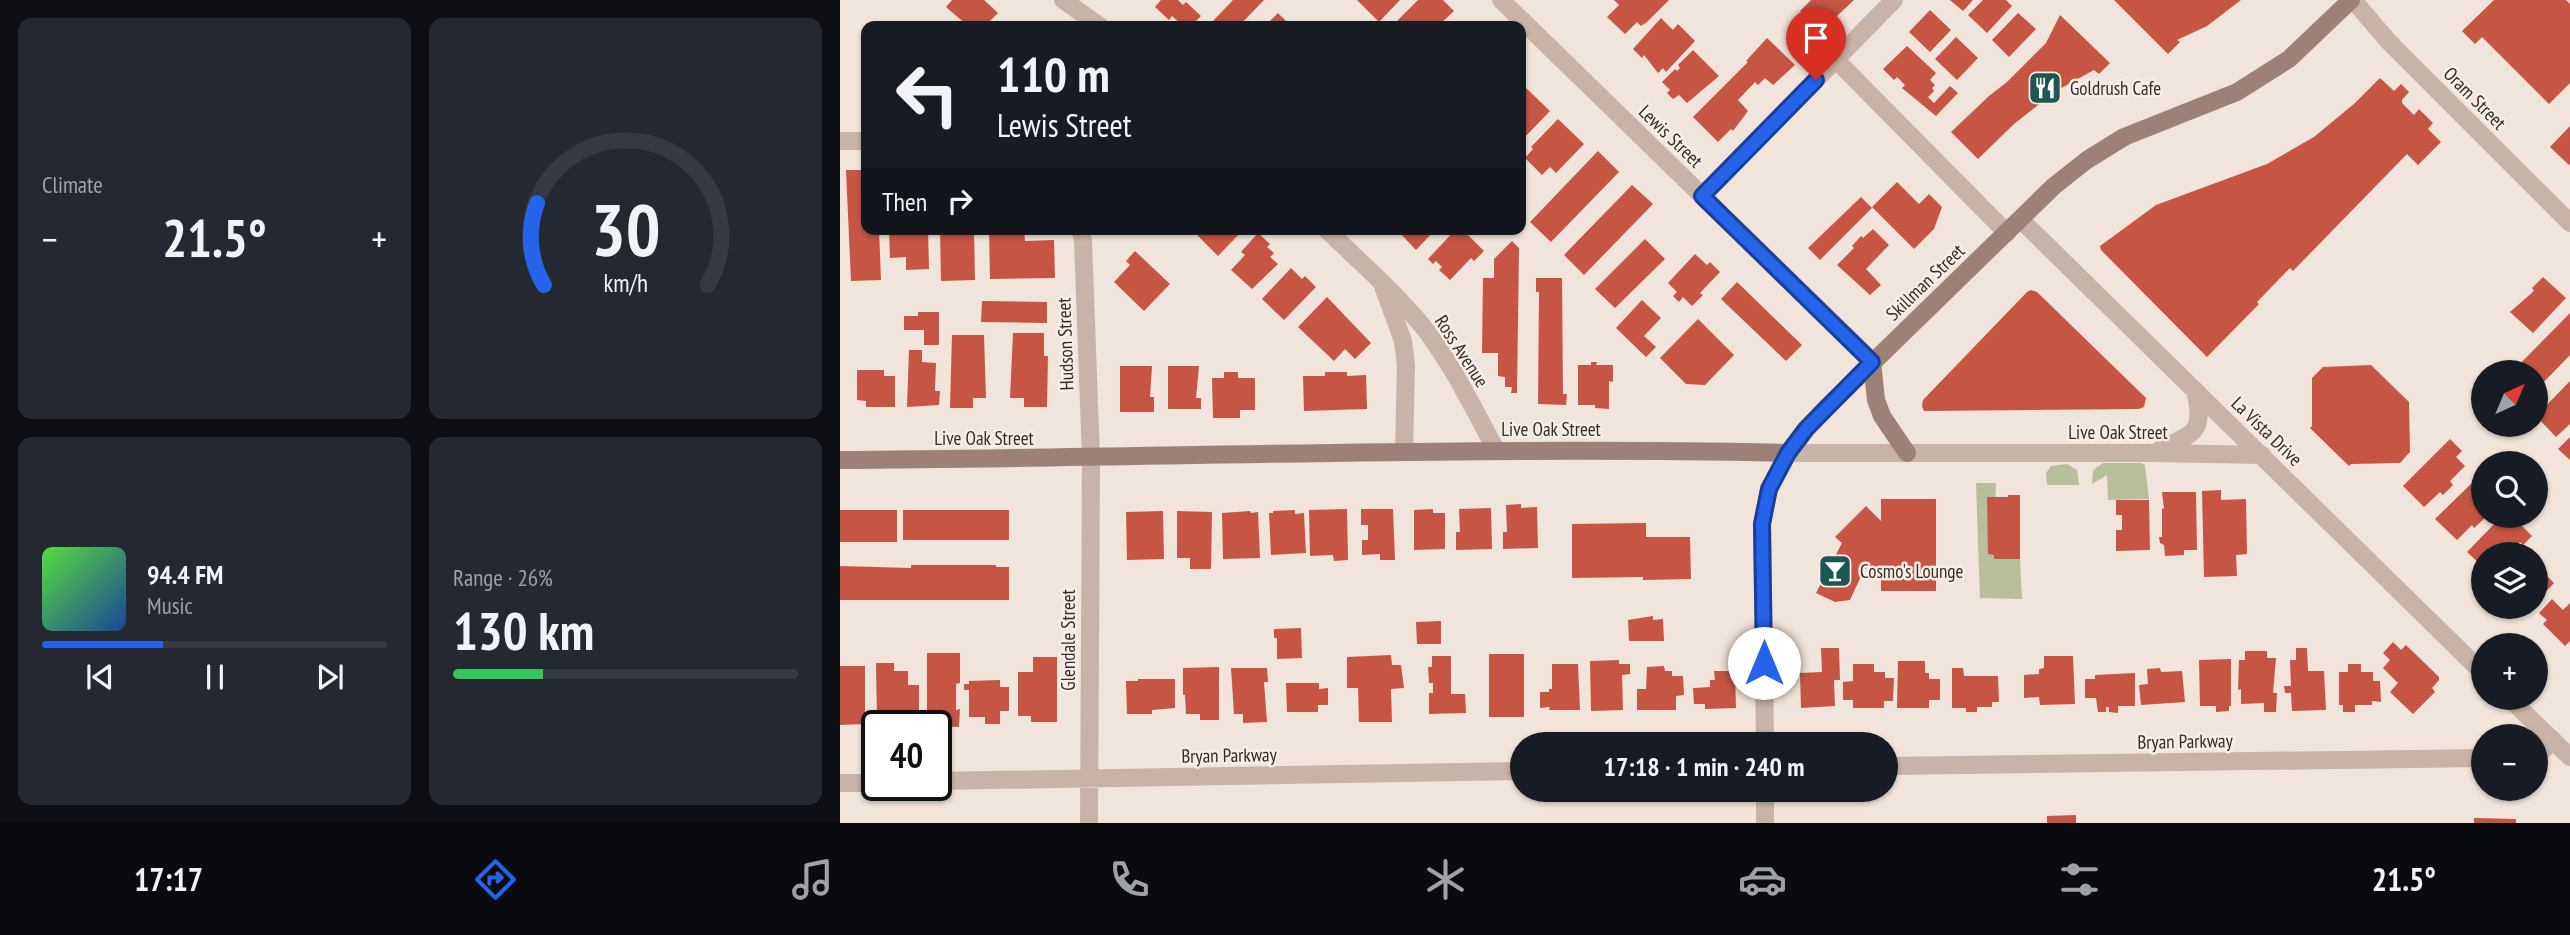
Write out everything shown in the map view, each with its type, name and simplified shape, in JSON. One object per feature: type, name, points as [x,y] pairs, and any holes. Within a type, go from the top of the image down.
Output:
[{"type":"main road","name":"Skillman Street","points":[[1788,453],[1806,429],[1872,362],[2054,186],[2087,160],[2124,137],[2237,92],[2289,60],[2352,0]]},
{"type":"main road","points":[[1872,362],[1876,401],[1882,416],[1907,453]]},
{"type":"main road","name":"Live Oak Street","points":[[840,460],[1496,450],[1788,453]]},
{"type":"street","points":[[1063,0],[1093,21]]},
{"type":"street","name":"Lewis Street","points":[[1501,0],[1523,21]]},
{"type":"street","points":[[1702,196],[1894,0]]},
{"type":"street","name":"Oram Street","points":[[2352,0],[2389,42],[2570,223]]},
{"type":"street","name":"Lewis Street","points":[[1526,24],[1872,362]]},
{"type":"street","name":"La Vista Drive","points":[[1836,60],[2013,226],[2195,390],[2471,661]]},
{"type":"street","points":[[840,141],[861,141]]},
{"type":"street","name":"Hudson Street","points":[[1082,235],[1091,458]]},
{"type":"street","name":"Ross Avenue","points":[[1332,235],[1426,331],[1460,384],[1496,450]]},
{"type":"street","name":"Ross Avenue","points":[[1381,283],[1403,341],[1406,365],[1404,452]]},
{"type":"street","points":[[2153,453],[2187,436],[2197,427],[2201,417],[2195,390]]},
{"type":"street","name":"Live Oak Street","points":[[1788,453],[2153,453],[2262,456]]},
{"type":"street","name":"Skillman Street","points":[[1765,732],[1762,524],[1769,489],[1788,453]]},
{"type":"street","name":"Glendale Street","points":[[1089,823],[1091,458]]},
{"type":"street","points":[[2522,710],[2570,757]]},
{"type":"street","points":[[2548,745],[2553,740]]},
{"type":"street","name":"Bryan Parkway","points":[[1898,766],[2471,758]]},
{"type":"street","name":"Bryan Parkway","points":[[952,781],[1510,771]]},
{"type":"street","points":[[840,783],[861,783]]},
{"type":"street","points":[[1765,802],[1765,823]]},
{"type":"green space","points":[[2103,463],[2145,465],[2149,499],[2108,500],[2107,475],[2092,484],[2093,470]]},
{"type":"green space","points":[[2067,464],[2077,470],[2079,485],[2047,485],[2046,473],[2051,466]]},
{"type":"green space","points":[[1976,483],[1996,483],[1994,558],[2020,559],[2022,599],[1980,598]]},
{"type":"building","points":[[952,0],[984,0],[998,13],[990,21],[962,21],[946,7]]},
{"type":"building","points":[[1161,0],[1178,0],[1183,5],[1186,2],[1201,16],[1196,21],[1178,21],[1172,16],[1169,20],[1155,7]]},
{"type":"building","points":[[1233,0],[1264,0],[1244,21],[1213,21]]},
{"type":"building","points":[[1357,0],[1400,0],[1380,21]]},
{"type":"building","points":[[1418,0],[1443,0],[1454,11],[1443,21],[1397,21]]},
{"type":"building","points":[[1614,0],[1669,0],[1647,22],[1641,26],[1637,22],[1625,34],[1607,17],[1619,5]]},
{"type":"building","points":[[1811,0],[1854,0],[1821,31],[1800,11]]},
{"type":"building","points":[[1950,0],[1973,0],[1963,11]]},
{"type":"building","points":[[1983,0],[2006,0],[2012,6],[1987,33],[1968,15]]},
{"type":"building","points":[[2114,0],[2241,0],[2207,26],[2177,40],[2180,42],[2168,54]]},
{"type":"building","points":[[2494,0],[2566,0],[2570,4],[2570,83],[2549,104],[2482,37],[2475,44],[2462,31]]},
{"type":"building","points":[[1930,10],[1951,30],[1930,52],[1909,32]]},
{"type":"building","points":[[1278,13],[1286,21],[1270,21]]},
{"type":"building","points":[[2018,13],[2036,29],[2009,57],[1992,40]]},
{"type":"building","points":[[2060,15],[2110,63],[2099,74],[2094,70],[2056,91],[2014,124],[1978,159],[1951,132],[2046,43]]},
{"type":"building","points":[[1661,18],[1673,30],[1678,24],[1695,41],[1666,72],[1663,68],[1658,73],[1644,55],[1642,58],[1633,49]]},
{"type":"building","points":[[1956,37],[1978,58],[1957,80],[1935,59]]},
{"type":"building","points":[[1767,38],[1795,65],[1773,85],[1765,78],[1758,85],[1755,82],[1738,100],[1748,111],[1733,131],[1731,129],[1718,142],[1693,117],[1748,62],[1746,61]]},
{"type":"building","points":[[1907,46],[1936,73],[1930,80],[1935,85],[1932,88],[1934,91],[1928,97],[1934,103],[1950,86],[1958,93],[1936,116],[1902,88],[1905,85],[1897,77],[1894,80],[1883,69]]},
{"type":"building","points":[[1693,50],[1719,76],[1687,103],[1679,95],[1673,99],[1667,93],[1670,90],[1662,82],[1675,69],[1677,71],[1680,68],[1678,65]]},
{"type":"building","points":[[2380,78],[2394,91],[2401,84],[2409,92],[2402,103],[2414,115],[2419,109],[2433,123],[2428,129],[2441,142],[2418,165],[2407,154],[2293,271],[2290,268],[2207,357],[2100,246],[2156,205],[2267,164],[2314,137]]},
{"type":"building","points":[[1526,88],[1550,111],[1526,136]]},
{"type":"building","points":[[1558,119],[1584,144],[1556,173],[1550,167],[1542,175],[1526,159],[1533,149],[1531,147]]},
{"type":"building","points":[[2570,126],[2570,164],[2569,165],[2550,147]]},
{"type":"building","points":[[1598,151],[1619,172],[1551,242],[1530,222]]},
{"type":"building","points":[[846,170],[861,170],[861,235],[879,235],[881,280],[851,281]]},
{"type":"building","points":[[1897,182],[1919,204],[1929,194],[1942,207],[1934,229],[1914,249],[1872,207]]},
{"type":"building","points":[[1632,185],[1653,204],[1584,275],[1564,255]]},
{"type":"building","points":[[1861,197],[1872,208],[1820,260],[1808,248]]},
{"type":"building","points":[[1873,229],[1889,245],[1866,269],[1881,285],[1870,295],[1837,265],[1854,248],[1852,246],[1861,236],[1863,238]]},
{"type":"building","points":[[889,235],[928,235],[929,269],[906,270],[906,257],[890,258]]},
{"type":"building","points":[[940,235],[974,235],[975,280],[941,281]]},
{"type":"building","points":[[989,235],[1024,235],[1025,241],[1054,240],[1055,278],[990,279]]},
{"type":"building","points":[[1197,235],[1238,235],[1218,256]]},
{"type":"building","points":[[1256,235],[1260,235],[1270,244],[1267,247],[1274,253],[1270,257],[1278,264],[1252,289],[1231,270],[1245,255],[1241,252]]},
{"type":"building","points":[[1402,235],[1430,235],[1416,250]]},
{"type":"building","points":[[1450,235],[1468,235],[1484,251],[1474,261],[1471,258],[1450,280],[1439,270],[1442,267],[1436,261],[1433,264],[1428,259]]},
{"type":"building","points":[[1645,239],[1665,259],[1615,308],[1595,289]]},
{"type":"building","points":[[1512,241],[1519,248],[1517,393],[1511,393],[1512,387],[1505,387],[1505,377],[1498,376],[1498,353],[1482,353],[1483,278],[1494,278],[1494,259]]},
{"type":"building","points":[[1135,251],[1170,284],[1144,311],[1114,282],[1130,265],[1126,261]]},
{"type":"building","points":[[1695,254],[1707,265],[1710,262],[1720,272],[1692,306],[1683,297],[1679,302],[1673,296],[1677,292],[1668,283]]},
{"type":"building","points":[[1291,268],[1302,279],[1305,276],[1316,287],[1284,320],[1262,299]]},
{"type":"building","points":[[2543,277],[2566,298],[2533,333],[2510,312],[2534,291],[2532,288]]},
{"type":"building","points":[[1536,278],[1562,278],[1563,394],[1567,394],[1566,405],[1538,404],[1539,292],[1536,292]]},
{"type":"building","points":[[1737,282],[1802,345],[1786,361],[1721,299]]},
{"type":"building","points":[[2031,290],[2037,292],[2146,398],[2144,407],[1924,411],[1923,400]]},
{"type":"building","points":[[1327,297],[1371,343],[1355,359],[1345,349],[1334,361],[1298,327]]},
{"type":"building","points":[[1642,300],[1661,318],[1644,336],[1656,347],[1646,357],[1616,328]]},
{"type":"building","points":[[982,301],[1047,302],[1047,323],[981,322]]},
{"type":"building","points":[[918,312],[939,312],[939,345],[924,345],[924,330],[904,330],[904,316],[918,316]]},
{"type":"building","points":[[2570,313],[2570,355],[2548,378],[2548,360],[2524,360]]},
{"type":"building","points":[[1698,319],[1734,355],[1705,385],[1686,384],[1660,358]]},
{"type":"building","points":[[1013,333],[1044,333],[1044,356],[1048,356],[1047,407],[1024,407],[1024,398],[1010,398]]},
{"type":"building","points":[[952,335],[984,335],[986,398],[973,398],[973,408],[950,408]]},
{"type":"building","points":[[909,350],[922,350],[922,362],[936,363],[935,391],[940,391],[939,405],[907,407]]},
{"type":"building","points":[[1591,362],[1597,362],[1596,365],[1613,365],[1613,382],[1609,381],[1609,409],[1595,408],[1595,405],[1578,405],[1578,365],[1591,365]]},
{"type":"building","points":[[2371,365],[2409,402],[2410,452],[2400,463],[2349,466],[2310,428],[2312,378],[2323,367]]},
{"type":"building","points":[[1120,366],[1152,366],[1150,397],[1154,397],[1154,412],[1120,412]]},
{"type":"building","points":[[1168,366],[1199,366],[1196,398],[1201,398],[1201,409],[1168,409]]},
{"type":"building","points":[[857,370],[884,370],[884,376],[895,376],[895,407],[866,407],[866,401],[857,400]]},
{"type":"building","points":[[1224,372],[1238,372],[1238,378],[1255,378],[1255,410],[1240,410],[1240,418],[1213,418],[1212,378],[1224,378]]},
{"type":"building","points":[[1325,372],[1347,372],[1347,376],[1366,375],[1367,409],[1304,411],[1303,376],[1325,376]]},
{"type":"building","points":[[2570,381],[2570,424],[2556,437],[2548,429],[2548,404]]},
{"type":"building","points":[[2570,437],[2570,460],[2558,449]]},
{"type":"building","points":[[2450,439],[2462,451],[2456,457],[2465,466],[2450,481],[2453,485],[2443,495],[2440,492],[2424,507],[2403,486]]},
{"type":"building","points":[[2471,484],[2471,526],[2457,540],[2435,519]]},
{"type":"building","points":[[2221,490],[2221,500],[2246,499],[2247,554],[2236,555],[2237,576],[2204,577],[2202,491]]},
{"type":"building","points":[[2162,492],[2196,492],[2197,550],[2184,550],[2184,555],[2165,556],[2164,545],[2160,543],[2159,537],[2162,537],[2162,508],[2164,509]]},
{"type":"building","points":[[2020,495],[2020,559],[1994,559],[1994,555],[1988,554],[1987,497]]},
{"type":"building","points":[[1881,499],[1936,499],[1936,591],[1881,591],[1881,566],[1873,573],[1867,567],[1850,600],[1835,602],[1816,593],[1842,543],[1835,537],[1866,506],[1881,521]]},
{"type":"building","points":[[2116,500],[2149,500],[2150,550],[2116,551],[2116,530],[2122,530],[2122,515],[2116,515]]},
{"type":"building","points":[[1521,504],[1521,508],[1537,507],[1538,548],[1503,549],[1503,532],[1507,532],[1506,505]]},
{"type":"building","points":[[1491,508],[1492,549],[1456,550],[1456,532],[1460,532],[1459,509]]},
{"type":"building","points":[[1347,509],[1348,560],[1334,561],[1333,555],[1310,556],[1309,510]]},
{"type":"building","points":[[1361,509],[1393,509],[1395,560],[1380,560],[1380,554],[1362,555],[1362,540],[1368,540],[1368,525],[1361,525]]},
{"type":"building","points":[[1433,509],[1433,513],[1445,513],[1445,549],[1414,550],[1414,510]]},
{"type":"building","points":[[840,510],[897,510],[897,542],[840,542]]},
{"type":"building","points":[[903,510],[1009,510],[1009,540],[903,540]]},
{"type":"building","points":[[1295,510],[1295,514],[1304,513],[1306,553],[1271,555],[1269,513]]},
{"type":"building","points":[[1163,511],[1164,559],[1127,560],[1126,512]]},
{"type":"building","points":[[1177,511],[1212,512],[1211,569],[1190,569],[1190,558],[1177,558]]},
{"type":"building","points":[[1258,512],[1260,558],[1223,559],[1222,513]]},
{"type":"building","points":[[1646,523],[1646,537],[1690,537],[1691,579],[1572,578],[1572,524]]},
{"type":"building","points":[[2490,528],[2524,528],[2532,536],[2526,542],[2477,542]]},
{"type":"building","points":[[911,565],[1009,567],[1009,600],[840,600],[840,566],[911,568]]},
{"type":"building","points":[[2548,577],[2554,583],[2548,589]]},
{"type":"building","points":[[2552,599],[2563,610],[2570,603],[2570,641],[2565,646],[2543,624],[2548,619],[2548,603]]},
{"type":"building","points":[[1653,616],[1653,620],[1663,619],[1664,641],[1629,641],[1628,620]]},
{"type":"building","points":[[1441,621],[1441,644],[1417,644],[1416,622]]},
{"type":"building","points":[[1301,628],[1302,658],[1277,659],[1274,629]]},
{"type":"building","points":[[2393,642],[2401,650],[2406,645],[2439,677],[2432,688],[2435,692],[2413,714],[2390,692],[2398,683],[2383,668],[2390,660],[2383,653]]},
{"type":"building","points":[[1821,648],[1839,648],[1840,680],[1834,680],[1835,706],[1801,708],[1800,673],[1822,672]]},
{"type":"building","points":[[2296,648],[2307,648],[2308,671],[2324,671],[2326,710],[2292,711],[2291,693],[2285,693],[2284,686],[2291,686],[2290,660],[2296,660]]},
{"type":"building","points":[[2245,651],[2267,651],[2267,658],[2276,658],[2273,693],[2277,693],[2276,712],[2264,712],[2264,703],[2241,704],[2241,689],[2238,690],[2239,660],[2245,660]]},
{"type":"building","points":[[927,653],[960,653],[960,683],[956,684],[956,710],[960,709],[959,727],[952,727],[952,710],[927,710]]},
{"type":"building","points":[[1489,654],[1524,654],[1524,717],[1489,717]]},
{"type":"building","points":[[1391,655],[1392,665],[1401,665],[1404,688],[1391,689],[1392,722],[1359,722],[1358,688],[1347,688],[1347,657]]},
{"type":"building","points":[[1432,656],[1451,656],[1451,694],[1465,694],[1466,713],[1429,714],[1429,693],[1433,693],[1433,683],[1429,683],[1428,667],[1432,667]]},
{"type":"building","points":[[2044,656],[2073,656],[2075,704],[2040,705],[2039,697],[2024,698],[2024,675],[2039,674],[2039,669],[2044,668]]},
{"type":"building","points":[[1033,657],[1057,657],[1057,722],[1031,722],[1031,716],[1018,716],[1018,672],[1033,672]]},
{"type":"building","points":[[2231,659],[2229,711],[2216,712],[2216,706],[2200,706],[2199,660]]},
{"type":"building","points":[[1619,660],[1619,664],[1630,664],[1630,674],[1622,675],[1623,710],[1591,711],[1590,661]]},
{"type":"building","points":[[1898,661],[1925,661],[1925,673],[1929,673],[1929,679],[1940,679],[1940,700],[1929,700],[1929,708],[1897,708]]},
{"type":"building","points":[[876,663],[894,663],[894,671],[908,671],[908,685],[919,685],[919,710],[877,710]]},
{"type":"building","points":[[1552,664],[1578,664],[1580,710],[1540,708],[1540,692],[1549,692],[1549,689],[1552,689]]},
{"type":"building","points":[[1853,664],[1874,664],[1874,672],[1885,672],[1885,678],[1894,678],[1893,701],[1884,701],[1884,708],[1853,708],[1853,700],[1843,700],[1843,682],[1853,681]]},
{"type":"building","points":[[2348,664],[2361,664],[2361,672],[2373,672],[2373,681],[2380,681],[2381,702],[2355,705],[2355,712],[2343,712],[2343,705],[2339,705],[2339,672],[2348,672]]},
{"type":"building","points":[[840,666],[865,666],[865,710],[861,710],[861,724],[840,725]]},
{"type":"building","points":[[1664,666],[1665,671],[1672,671],[1672,676],[1683,676],[1684,695],[1676,696],[1676,710],[1637,710],[1637,689],[1646,689],[1647,667]]},
{"type":"building","points":[[1219,667],[1219,720],[1200,720],[1200,714],[1186,714],[1183,668]]},
{"type":"building","points":[[1231,668],[1267,668],[1268,682],[1264,682],[1267,722],[1243,723],[1243,714],[1234,714]]},
{"type":"building","points":[[1952,668],[1963,668],[1964,676],[1998,676],[1999,702],[1992,702],[1992,707],[1977,707],[1977,712],[1966,712],[1966,708],[1952,708]]},
{"type":"building","points":[[2160,668],[2161,672],[2182,671],[2185,702],[2141,705],[2139,685],[2148,684],[2147,669]]},
{"type":"building","points":[[1714,671],[1735,671],[1736,708],[1705,709],[1705,704],[1694,704],[1693,688],[1710,687],[1710,680],[1715,680]]},
{"type":"building","points":[[2135,673],[2135,706],[2118,706],[2118,713],[2109,712],[2109,707],[2106,707],[2106,712],[2098,712],[2096,698],[2085,698],[2085,679],[2095,679],[2095,675]]},
{"type":"building","points":[[1175,679],[1175,708],[1152,710],[1152,714],[1127,714],[1126,681]]},
{"type":"building","points":[[1000,680],[1000,687],[1009,687],[1009,711],[1000,711],[1000,724],[985,724],[985,717],[969,717],[969,690],[964,690],[964,684],[969,684],[969,681]]},
{"type":"building","points":[[1286,683],[1319,683],[1319,689],[1328,688],[1328,705],[1318,705],[1318,712],[1287,712]]},
{"type":"building","points":[[2076,815],[2076,823],[2047,823],[2047,816]]},
{"type":"building","points":[[2474,818],[2516,819],[2516,823],[2474,823]]},
{"type":"place","name":"Goldrush Cafe","points":[[2045,88]]},
{"type":"place","name":"Cosmo's Lounge","points":[[1835,571]]},
{"type":"route","points":[[1764,663],[1762,524],[1769,489],[1788,453],[1806,429],[1872,362],[1702,196],[1816,80]]}]
